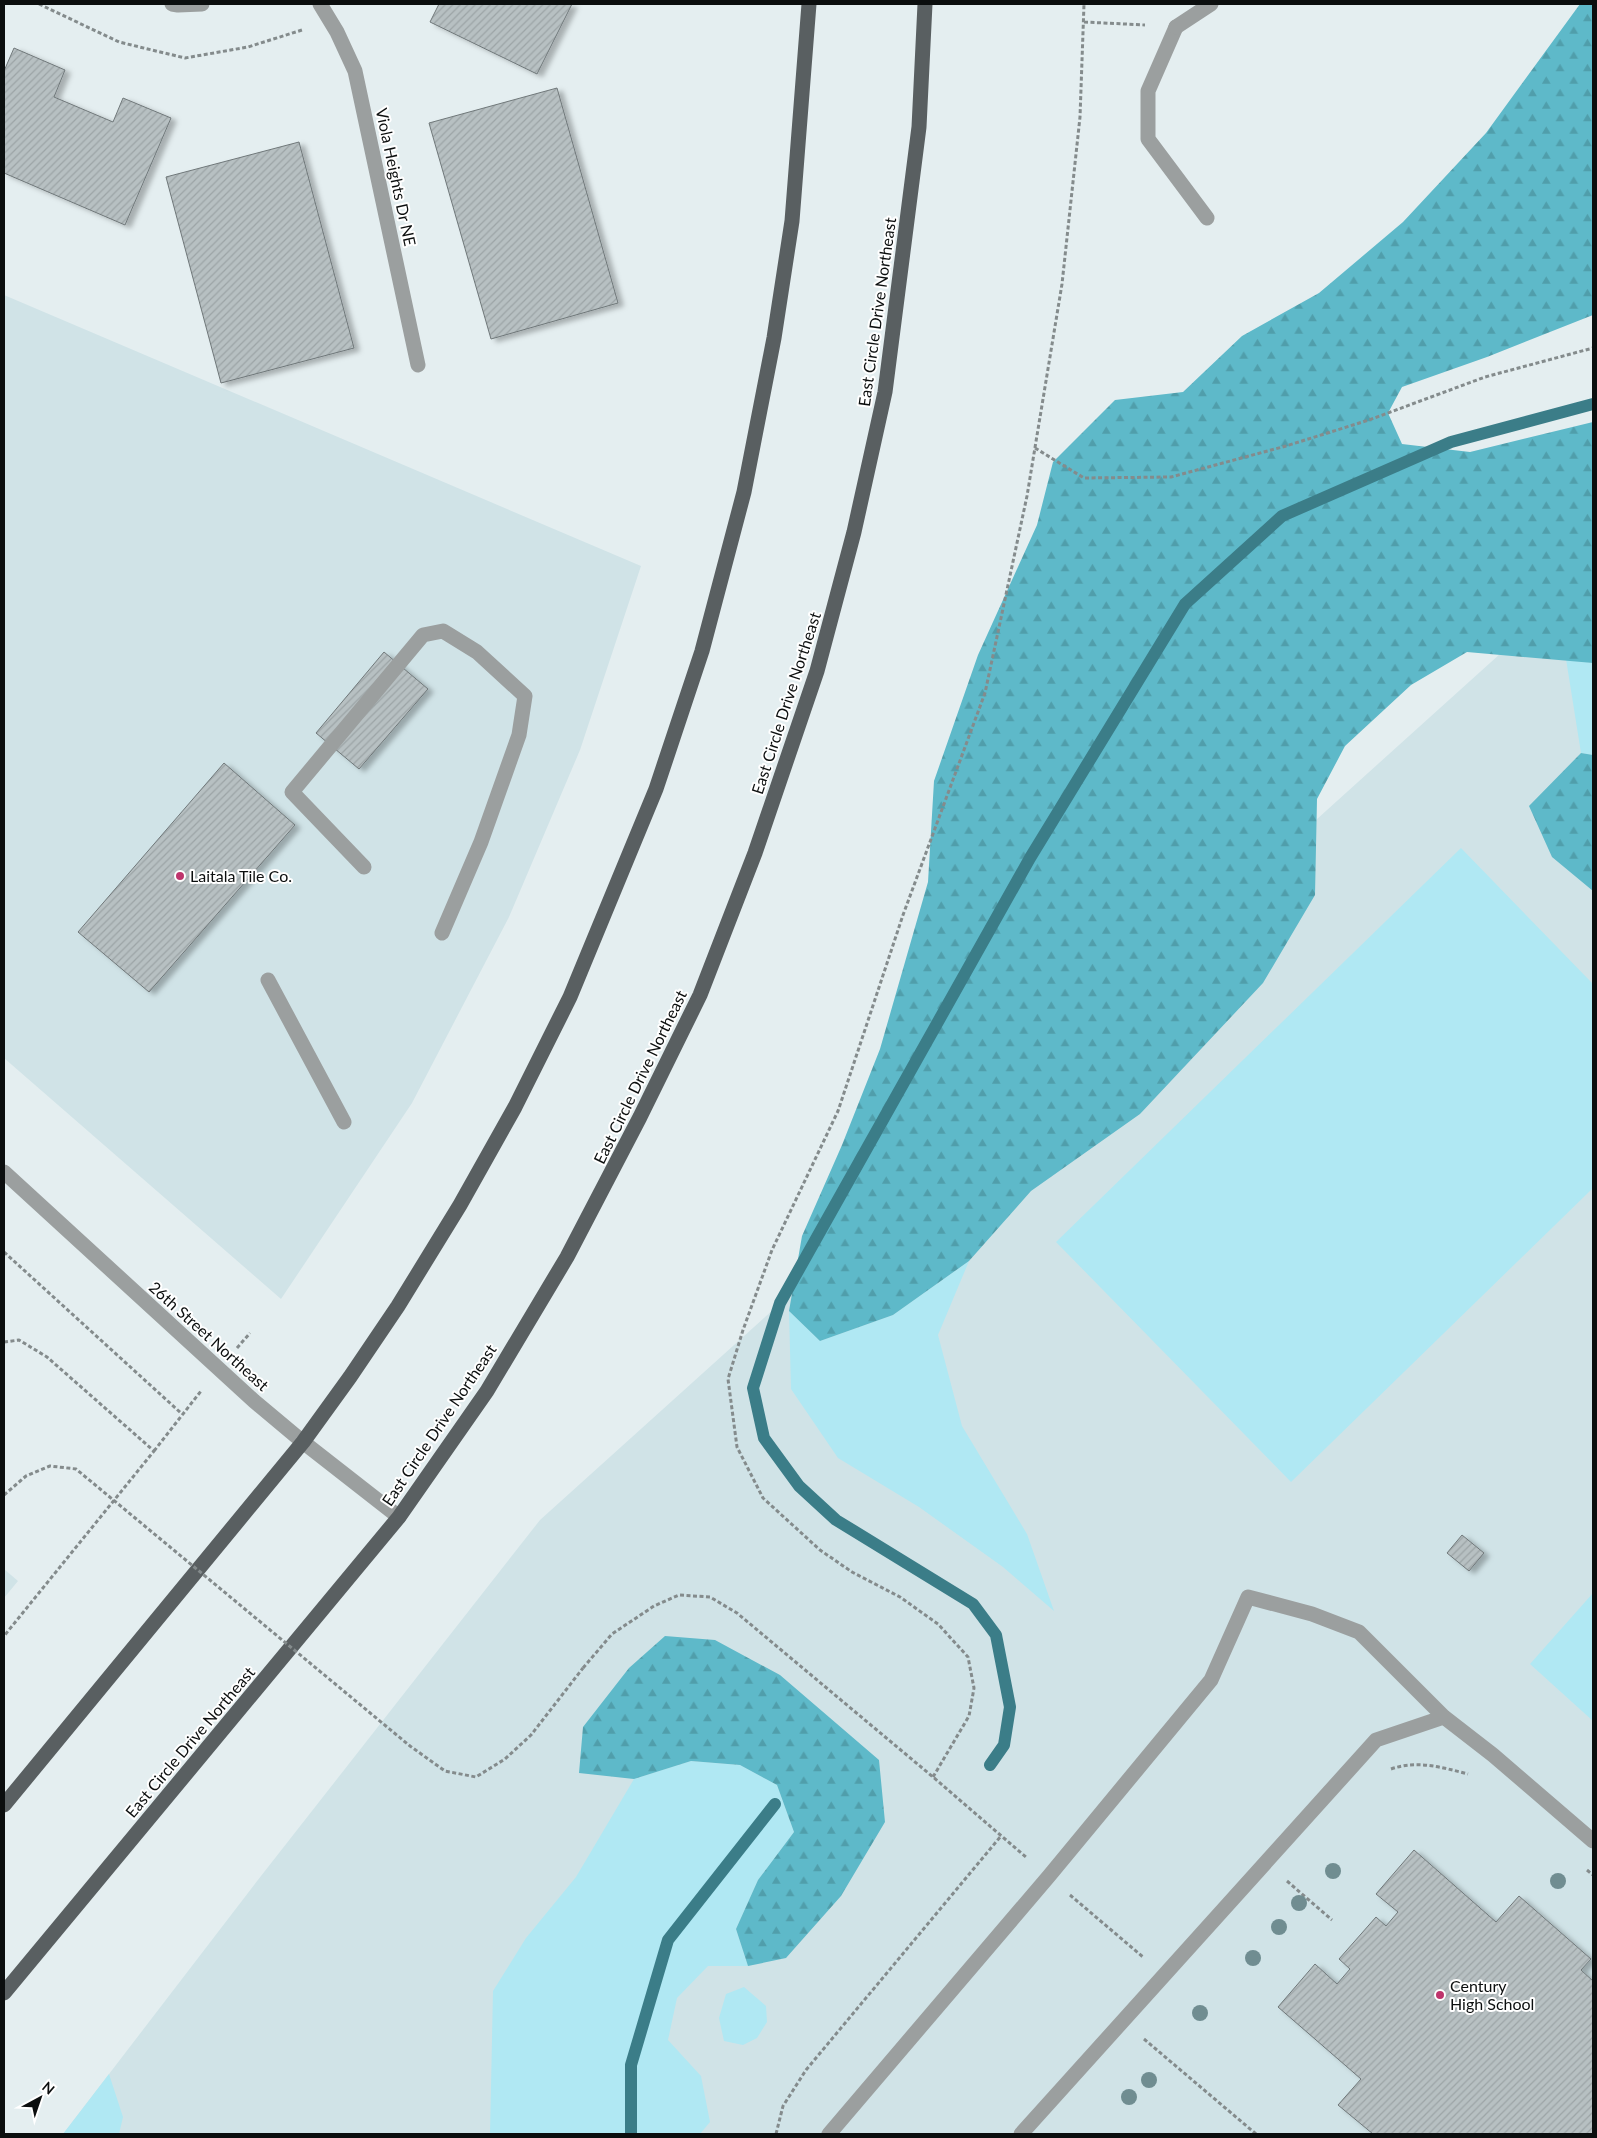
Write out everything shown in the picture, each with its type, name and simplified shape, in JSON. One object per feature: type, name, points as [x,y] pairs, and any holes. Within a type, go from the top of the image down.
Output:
[{"type":"main road","points":[[4,1805],[303,1442],[398,1306],[460,1205],[515,1107],[570,997],[656,789],[702,650],[744,492],[774,338],[792,221],[809,4]]},
{"type":"main road","name":"East Circle Drive Northeast","points":[[4,1993],[398,1518],[486,1391],[567,1257],[640,1117],[700,994],[755,853],[817,671],[854,532],[885,392],[919,126],[925,4]]},
{"type":"street","points":[[172,4],[202,4]]},
{"type":"street","name":"Viola Heights Dr NE","points":[[320,4],[337,32],[355,71],[418,365]]},
{"type":"street","points":[[1207,218],[1148,139],[1148,91],[1176,27],[1211,4]]},
{"type":"street","points":[[364,867],[292,792],[423,635],[443,631],[477,652],[525,696],[519,735],[481,842],[442,933]]},
{"type":"street","points":[[268,980],[344,1122]]},
{"type":"street","name":"26th Street Northeast","points":[[4,1172],[219,1370],[303,1442],[398,1518]]},
{"type":"street","points":[[830,2134],[1211,1680],[1248,1597],[1312,1614],[1359,1632],[1444,1717],[1493,1755],[1593,1841]]},
{"type":"street","points":[[1021,2134],[1376,1740],[1444,1717]]},
{"type":"path","points":[[933,1777],[969,1716],[974,1688],[968,1657],[938,1624],[900,1597],[852,1572],[820,1550],[763,1498],[736,1447],[728,1380],[743,1330],[772,1250],[838,1111],[903,915],[985,693],[1027,496],[1062,284],[1080,117],[1084,4]]},
{"type":"path","points":[[1084,22],[1176,27]]},
{"type":"path","points":[[1035,448],[1084,478],[1171,477],[1369,420],[1485,377],[1593,348]]},
{"type":"path","points":[[4,1252],[182,1414],[4,1636]]},
{"type":"path","points":[[4,1342],[19,1340],[47,1357],[154,1451]]},
{"type":"path","points":[[4,1495],[26,1476],[50,1466],[76,1469],[402,1740],[445,1771],[476,1777],[505,1759],[531,1735],[612,1634],[654,1606],[679,1595],[710,1598],[737,1613],[933,1777],[1164,1976]]},
{"type":"path","points":[[1388,1770],[1405,1764],[1433,1766],[1467,1774],[1474,1778]]},
{"type":"path","points":[[776,2134],[783,2106],[806,2070],[1001,1836]]},
{"type":"path","points":[[1586,1869],[1593,1875]]},
{"type":"path","points":[[1280,1875],[1332,1920]]},
{"type":"path","points":[[1144,2038],[1256,2134]]},
{"type":"shaded area","points":[[4,295],[641,566],[580,750],[509,917],[412,1103],[281,1299],[4,1058]]},
{"type":"shaded area","name":"Century High School","points":[[1593,570],[1593,2134],[63,2134],[261,1876],[540,1520]]},
{"type":"shaded area","points":[[1566,659],[1593,663],[1593,755],[1581,753]]},
{"type":"shaded area","points":[[1461,848],[1593,984],[1593,1188],[1291,1482],[1056,1242]]},
{"type":"shaded area","points":[[969,1261],[938,1335],[962,1426],[1027,1534],[1054,1611],[1003,1567],[919,1507],[838,1458],[791,1389],[789,1311],[820,1341],[893,1315]]},
{"type":"shaded area","points":[[4,1569],[18,1581],[4,1598]]},
{"type":"shaded area","points":[[1593,1593],[1593,1721],[1530,1664]]},
{"type":"shaded area","points":[[691,1761],[740,1765],[777,1785],[794,1832],[758,1880],[736,1929],[748,1966],[708,1966],[677,1998],[668,2040],[701,2076],[710,2122],[700,2134],[490,2134],[493,1991],[526,1938],[576,1877],[634,1779]]},
{"type":"shaded area","points":[[744,1987],[766,2006],[767,2022],[757,2038],[743,2045],[724,2041],[719,2018],[726,1994]]},
{"type":"shaded area","points":[[109,2074],[123,2117],[119,2134],[63,2134]]},
{"type":"green space","points":[[1580,4],[1593,4],[1593,315],[1487,357],[1402,387],[1388,413],[1402,444],[1470,452],[1593,422],[1593,663],[1467,652],[1411,685],[1345,746],[1317,799],[1315,895],[1263,983],[1140,1114],[1031,1191],[969,1261],[893,1315],[820,1341],[789,1311],[802,1236],[842,1145],[880,1049],[928,882],[934,781],[978,655],[1037,525],[1053,462],[1115,400],[1183,392],[1242,336],[1319,293],[1403,222],[1486,133]]},
{"type":"green space","points":[[1581,753],[1593,755],[1593,891],[1552,857],[1529,806]]},
{"type":"green space","points":[[665,1636],[715,1640],[780,1675],[879,1760],[885,1822],[841,1896],[786,1958],[748,1966],[736,1929],[758,1880],[794,1832],[777,1785],[740,1765],[691,1761],[634,1779],[579,1773],[583,1727],[629,1668]]},
{"type":"building","points":[[439,4],[572,4],[537,74],[430,22]]},
{"type":"building","points":[[14,48],[65,70],[54,97],[113,122],[123,98],[171,118],[125,225],[4,173],[4,71]]},
{"type":"building","points":[[557,88],[618,303],[491,339],[429,123]]},
{"type":"building","points":[[299,142],[354,348],[221,383],[166,177]]},
{"type":"building","points":[[384,652],[428,689],[359,769],[316,733]]},
{"type":"building","points":[[224,763],[295,825],[149,992],[78,932]]},
{"type":"building","points":[[1462,1535],[1484,1553],[1469,1571],[1447,1553]]},
{"type":"building","name":"Century High School","points":[[1414,1850],[1496,1922],[1519,1896],[1591,1959],[1581,1970],[1593,1981],[1593,2134],[1373,2134],[1338,2105],[1361,2079],[1278,2007],[1315,1964],[1337,1984],[1350,1969],[1339,1959],[1376,1917],[1386,1926],[1398,1912],[1376,1894]]},
{"type":"waterway","points":[[990,1765],[1004,1745],[1010,1707],[996,1635],[973,1604],[836,1520],[799,1486],[764,1438],[753,1388],[780,1303],[1030,858],[1185,604],[1282,516],[1451,442],[1593,404]]},
{"type":"waterway","points":[[631,2134],[631,2065],[668,1940],[775,1804]]},
{"type":"place","name":"Laitala Tile Co.","points":[[180,876]]},
{"type":"place","name":"Century High School","points":[[1440,1995]]}]
